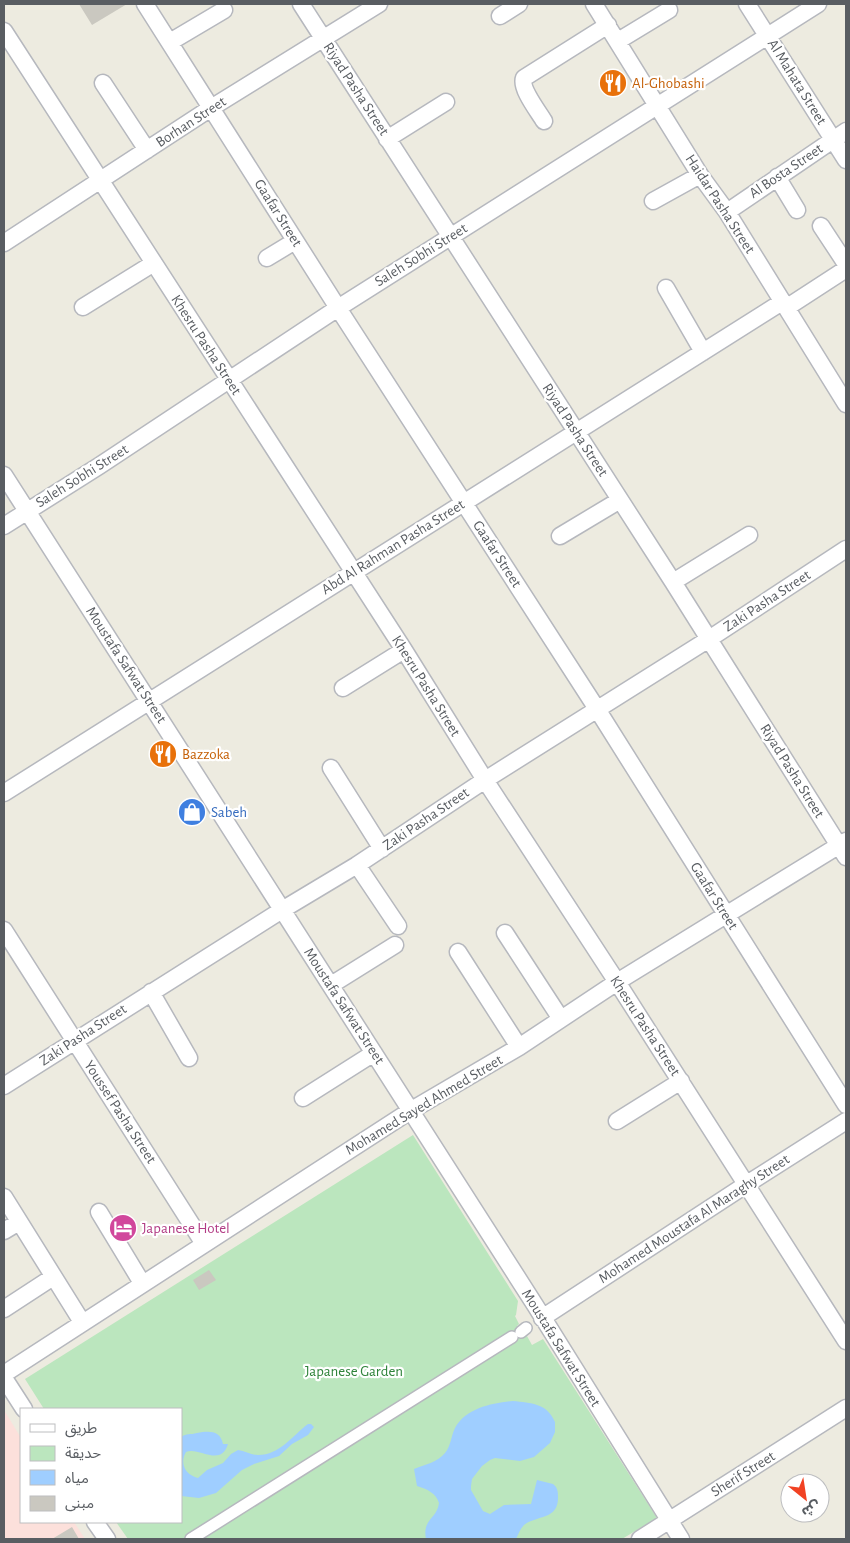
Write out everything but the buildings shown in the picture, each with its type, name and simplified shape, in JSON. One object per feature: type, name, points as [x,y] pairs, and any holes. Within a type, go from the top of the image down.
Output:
[{"type":"street","name":"Gaafar Street","points":[[145,4],[295,241],[597,709],[846,1105]]},
{"type":"street","name":"Riyad Pasha Street","points":[[301,4],[844,848]]},
{"type":"street","name":"Borhan Street","points":[[4,243],[211,108],[379,4]]},
{"type":"street","points":[[500,16],[519,4]]},
{"type":"street","name":"Haidar Pasha Street","points":[[594,4],[700,175],[727,212],[846,404]]},
{"type":"street","name":"Al Mahata Street","points":[[747,4],[767,35],[840,136],[846,160]]},
{"type":"street","name":"Saleh Sobhi Street","points":[[4,526],[99,466],[338,308],[818,4]]},
{"type":"street","points":[[170,42],[224,10]]},
{"type":"street","points":[[618,41],[670,10]]},
{"type":"street","points":[[544,121],[523,87],[524,78],[608,25]]},
{"type":"street","name":"Khesru Pasha Street","points":[[4,31],[352,573],[404,650],[484,780],[681,1081],[846,1341]]},
{"type":"street","points":[[103,84],[147,150]]},
{"type":"street","points":[[388,139],[446,102]]},
{"type":"street","name":"Al Bosta Street","points":[[727,212],[840,136]]},
{"type":"street","points":[[653,201],[700,175]]},
{"type":"street","points":[[777,177],[796,210]]},
{"type":"street","points":[[821,226],[846,264]]},
{"type":"street","points":[[267,258],[295,241]]},
{"type":"street","points":[[83,307],[154,263]]},
{"type":"street","name":"Abd Al Rahman Pasha Street","points":[[4,793],[703,352],[846,270]]},
{"type":"street","points":[[666,288],[703,352]]},
{"type":"street","name":"Moustafa Safwat Street","points":[[4,475],[374,1053],[681,1539]]},
{"type":"street","points":[[560,536],[620,500]]},
{"type":"street","points":[[673,582],[749,535]]},
{"type":"street","name":"Zaki Pasha Street","points":[[4,1086],[151,992],[357,865],[484,780],[709,640],[846,550]]},
{"type":"street","points":[[344,688],[404,650]]},
{"type":"street","points":[[331,768],[382,849]]},
{"type":"street","name":"Mohamed Sayed Ahmed Street","points":[[4,1374],[410,1111],[519,1047],[617,982],[726,915],[844,848]]},
{"type":"street","points":[[357,865],[398,926]]},
{"type":"street","name":"Youssef Pasha Street","points":[[4,930],[204,1244]]},
{"type":"street","points":[[504,933],[561,1018]]},
{"type":"street","points":[[331,986],[395,945]]},
{"type":"street","points":[[458,952],[519,1047]]},
{"type":"street","points":[[151,992],[190,1058]]},
{"type":"street","points":[[303,1098],[374,1053]]},
{"type":"street","points":[[617,1121],[681,1081]]},
{"type":"street","name":"Mohamed Moustafa Al Maraghy Street","points":[[542,1318],[846,1121]]},
{"type":"street","points":[[4,1197],[82,1322]]},
{"type":"street","points":[[99,1212],[142,1283]]},
{"type":"street","points":[[4,1232],[19,1222]]},
{"type":"street","points":[[4,1309],[53,1277]]},
{"type":"street","points":[[191,1539],[520,1332]]},
{"type":"street","points":[[4,1378],[23,1408]]},
{"type":"street","name":"Sherif Street","points":[[640,1539],[846,1408]]},
{"type":"street","points":[[96,1523],[106,1539]]},
{"type":"shaded area","points":[[4,1410],[20,1436],[20,1523],[75,1523],[85,1539],[4,1539]]},
{"type":"green space","name":"Japanese Garden","points":[[413,1135],[518,1301],[515,1316],[519,1324],[517,1326],[524,1337],[527,1336],[532,1345],[543,1339],[657,1518],[622,1539],[128,1539],[117,1523],[182,1523],[182,1408],[43,1408],[25,1379]]},
{"type":"water","points":[[513,1401],[538,1405],[548,1411],[555,1422],[555,1432],[550,1443],[534,1457],[520,1461],[495,1458],[490,1460],[482,1466],[472,1479],[471,1490],[483,1511],[490,1514],[504,1505],[531,1504],[537,1480],[553,1484],[556,1487],[558,1498],[555,1510],[551,1514],[524,1525],[516,1539],[426,1539],[426,1527],[436,1513],[439,1503],[431,1492],[417,1486],[414,1469],[439,1459],[449,1447],[455,1428],[460,1421],[473,1411],[488,1405]]},
{"type":"water","points":[[308,1424],[314,1427],[308,1435],[292,1444],[279,1456],[242,1470],[216,1493],[199,1498],[182,1496],[182,1436],[201,1432],[213,1432],[222,1439],[223,1444],[228,1444],[225,1451],[220,1455],[186,1452],[183,1461],[185,1468],[187,1472],[198,1478],[207,1470],[223,1463],[231,1454],[238,1450],[258,1455],[266,1454],[285,1444]]},
{"type":"place","name":"Al-Ghobashi","points":[[613,83]]},
{"type":"place","name":"Bazzoka","points":[[163,754]]},
{"type":"place","name":"Sabeh","points":[[192,812]]},
{"type":"place","name":"Japanese Hotel","points":[[123,1228]]}]
